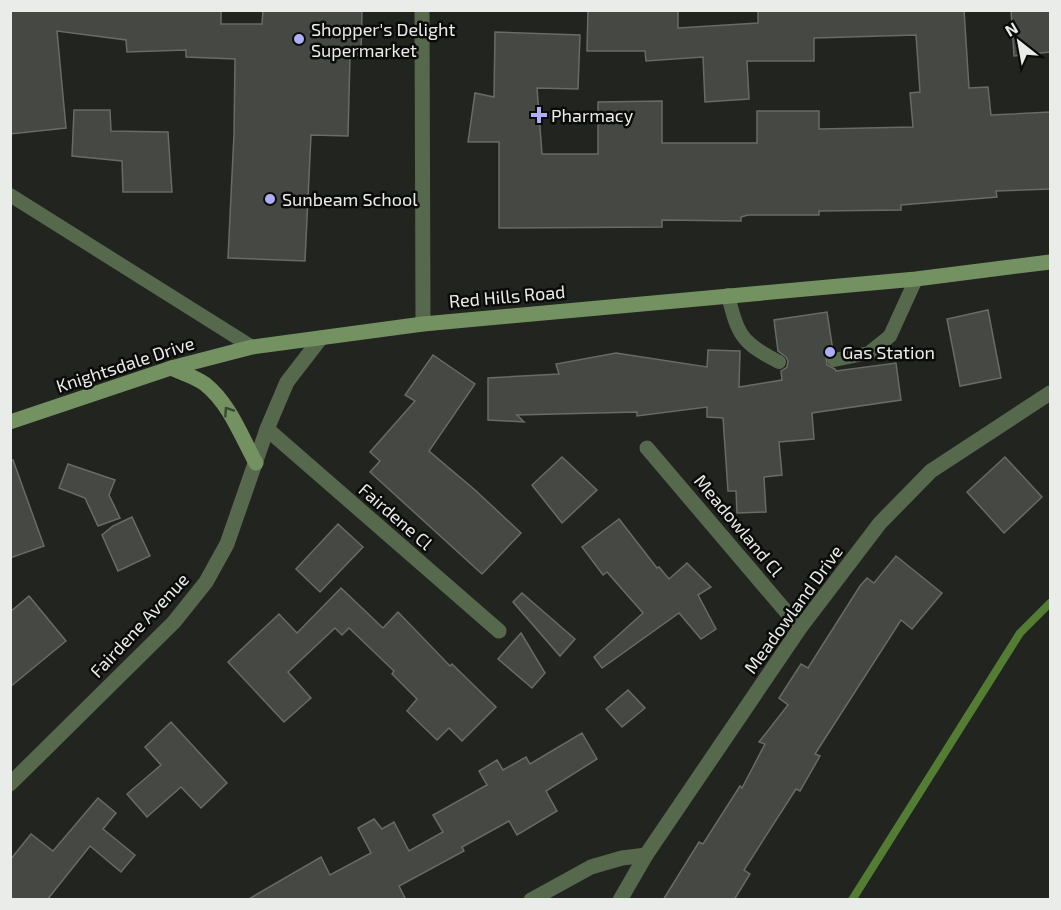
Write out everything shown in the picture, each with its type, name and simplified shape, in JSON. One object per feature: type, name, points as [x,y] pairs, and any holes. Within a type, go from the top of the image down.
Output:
[{"type":"main road","name":"Red Hills Road","points":[[252,347],[423,324],[916,279],[1050,262]]},
{"type":"main road","name":"Knightsdale Drive","points":[[10,422],[171,368],[252,347]]},
{"type":"main road","points":[[171,368],[204,383],[219,398],[235,422],[256,463]]},
{"type":"street","points":[[422,10],[423,324]]},
{"type":"street","name":"Fairdene Avenue","points":[[10,784],[174,622],[206,582],[227,544],[267,429],[287,382],[321,338]]},
{"type":"street","name":"Meadowland Drive","points":[[620,900],[646,855],[800,628],[880,523],[931,471],[1050,393]]},
{"type":"street","name":"Fairdene Cl","points":[[267,429],[499,632]]},
{"type":"street","name":"Meadowland Cl","points":[[647,448],[800,628]]},
{"type":"street","points":[[531,900],[591,867],[622,858],[646,855]]},
{"type":"lane","points":[[10,195],[252,347]]},
{"type":"lane","points":[[834,360],[869,353],[890,336],[916,279]]},
{"type":"lane","points":[[728,295],[736,327],[755,349],[780,362]]},
{"type":"building","points":[[10,10],[221,10],[221,24],[262,24],[263,10],[362,10],[361,55],[350,55],[348,136],[311,135],[305,261],[228,258],[235,59],[186,57],[186,50],[127,52],[126,40],[57,31],[66,128],[10,134]]},
{"type":"building","points":[[588,10],[678,10],[678,28],[758,23],[758,10],[964,10],[969,88],[988,87],[991,115],[1050,112],[1050,189],[996,191],[997,197],[901,205],[901,210],[819,211],[819,215],[748,215],[741,217],[741,221],[662,220],[662,227],[499,228],[499,142],[468,142],[475,93],[494,97],[495,32],[580,35],[578,89],[537,88],[542,154],[598,154],[598,102],[662,101],[662,143],[757,143],[757,111],[819,111],[819,129],[913,127],[910,93],[920,92],[916,35],[814,38],[814,61],[747,61],[749,99],[705,102],[703,57],[646,61],[645,51],[587,51]]},
{"type":"building","points":[[1011,10],[1050,10],[1050,52],[1014,56]]},
{"type":"building","points":[[74,110],[110,110],[111,131],[168,132],[172,192],[123,192],[122,161],[72,156]]},
{"type":"building","points":[[988,310],[1001,378],[960,386],[947,319]]},
{"type":"building","points":[[827,312],[833,351],[826,357],[827,365],[836,371],[896,363],[901,400],[812,413],[814,439],[779,442],[782,475],[764,477],[766,512],[737,513],[736,491],[728,491],[723,418],[707,417],[707,407],[637,416],[637,412],[517,415],[524,422],[488,420],[488,378],[559,374],[556,364],[616,353],[707,367],[708,350],[740,351],[739,387],[782,380],[781,371],[787,367],[788,361],[778,351],[774,320]]},
{"type":"building","points":[[433,355],[475,384],[429,451],[521,533],[482,574],[370,472],[380,461],[370,452],[415,401],[405,395]]},
{"type":"building","points":[[562,457],[597,490],[562,523],[532,485]]},
{"type":"building","points":[[1005,457],[1042,497],[1004,533],[967,492]]},
{"type":"building","points":[[13,460],[44,546],[10,558],[10,461]]},
{"type":"building","points":[[68,464],[115,480],[109,495],[120,518],[98,526],[85,498],[59,488]]},
{"type":"building","points":[[132,517],[150,556],[118,571],[102,535],[113,526]]},
{"type":"building","points":[[619,519],[657,568],[659,567],[669,579],[687,563],[711,587],[698,595],[716,629],[701,639],[679,613],[602,668],[594,657],[643,613],[607,572],[603,575],[582,547]]},
{"type":"building","points":[[338,524],[363,547],[320,592],[296,569]]},
{"type":"building","points":[[896,556],[942,593],[912,629],[901,620],[815,754],[820,756],[800,791],[796,789],[744,870],[750,874],[734,900],[663,900],[699,842],[703,844],[740,786],[742,788],[765,744],[759,742],[788,705],[779,698],[801,664],[808,668],[860,586],[867,578],[874,583]]},
{"type":"building","points":[[341,588],[383,628],[398,612],[450,666],[452,664],[496,707],[462,741],[449,728],[437,740],[407,711],[417,699],[392,674],[394,671],[349,628],[342,635],[335,628],[288,672],[311,698],[284,722],[228,662],[279,614],[297,633]]},
{"type":"building","points":[[522,593],[575,639],[560,656],[513,602]]},
{"type":"building","points":[[29,596],[66,641],[10,687],[10,612]]},
{"type":"building","points":[[521,633],[545,673],[532,688],[498,659]]},
{"type":"building","points":[[628,690],[645,708],[622,727],[606,709]]},
{"type":"building","points":[[171,722],[227,783],[201,808],[181,787],[147,817],[127,794],[161,765],[145,747]]},
{"type":"building","points":[[582,733],[597,759],[546,791],[557,811],[517,835],[509,821],[462,847],[464,851],[399,886],[406,900],[247,900],[321,857],[330,875],[371,853],[358,828],[374,819],[382,829],[394,822],[409,851],[443,832],[433,815],[487,785],[479,771],[497,760],[503,770],[526,757],[530,764]]},
{"type":"building","points":[[98,798],[116,813],[103,829],[135,855],[121,872],[90,846],[47,900],[10,900],[10,860],[31,834],[53,851]]},
{"type":"waterway","points":[[852,900],[1020,633],[1050,603]]},
{"type":"place","name":"Shopper's Delight Supermarket","points":[[299,39]]},
{"type":"place","name":"Pharmacy","points":[[539,115]]},
{"type":"place","name":"Sunbeam School","points":[[270,199]]},
{"type":"place","name":"Gas Station","points":[[830,352]]}]
